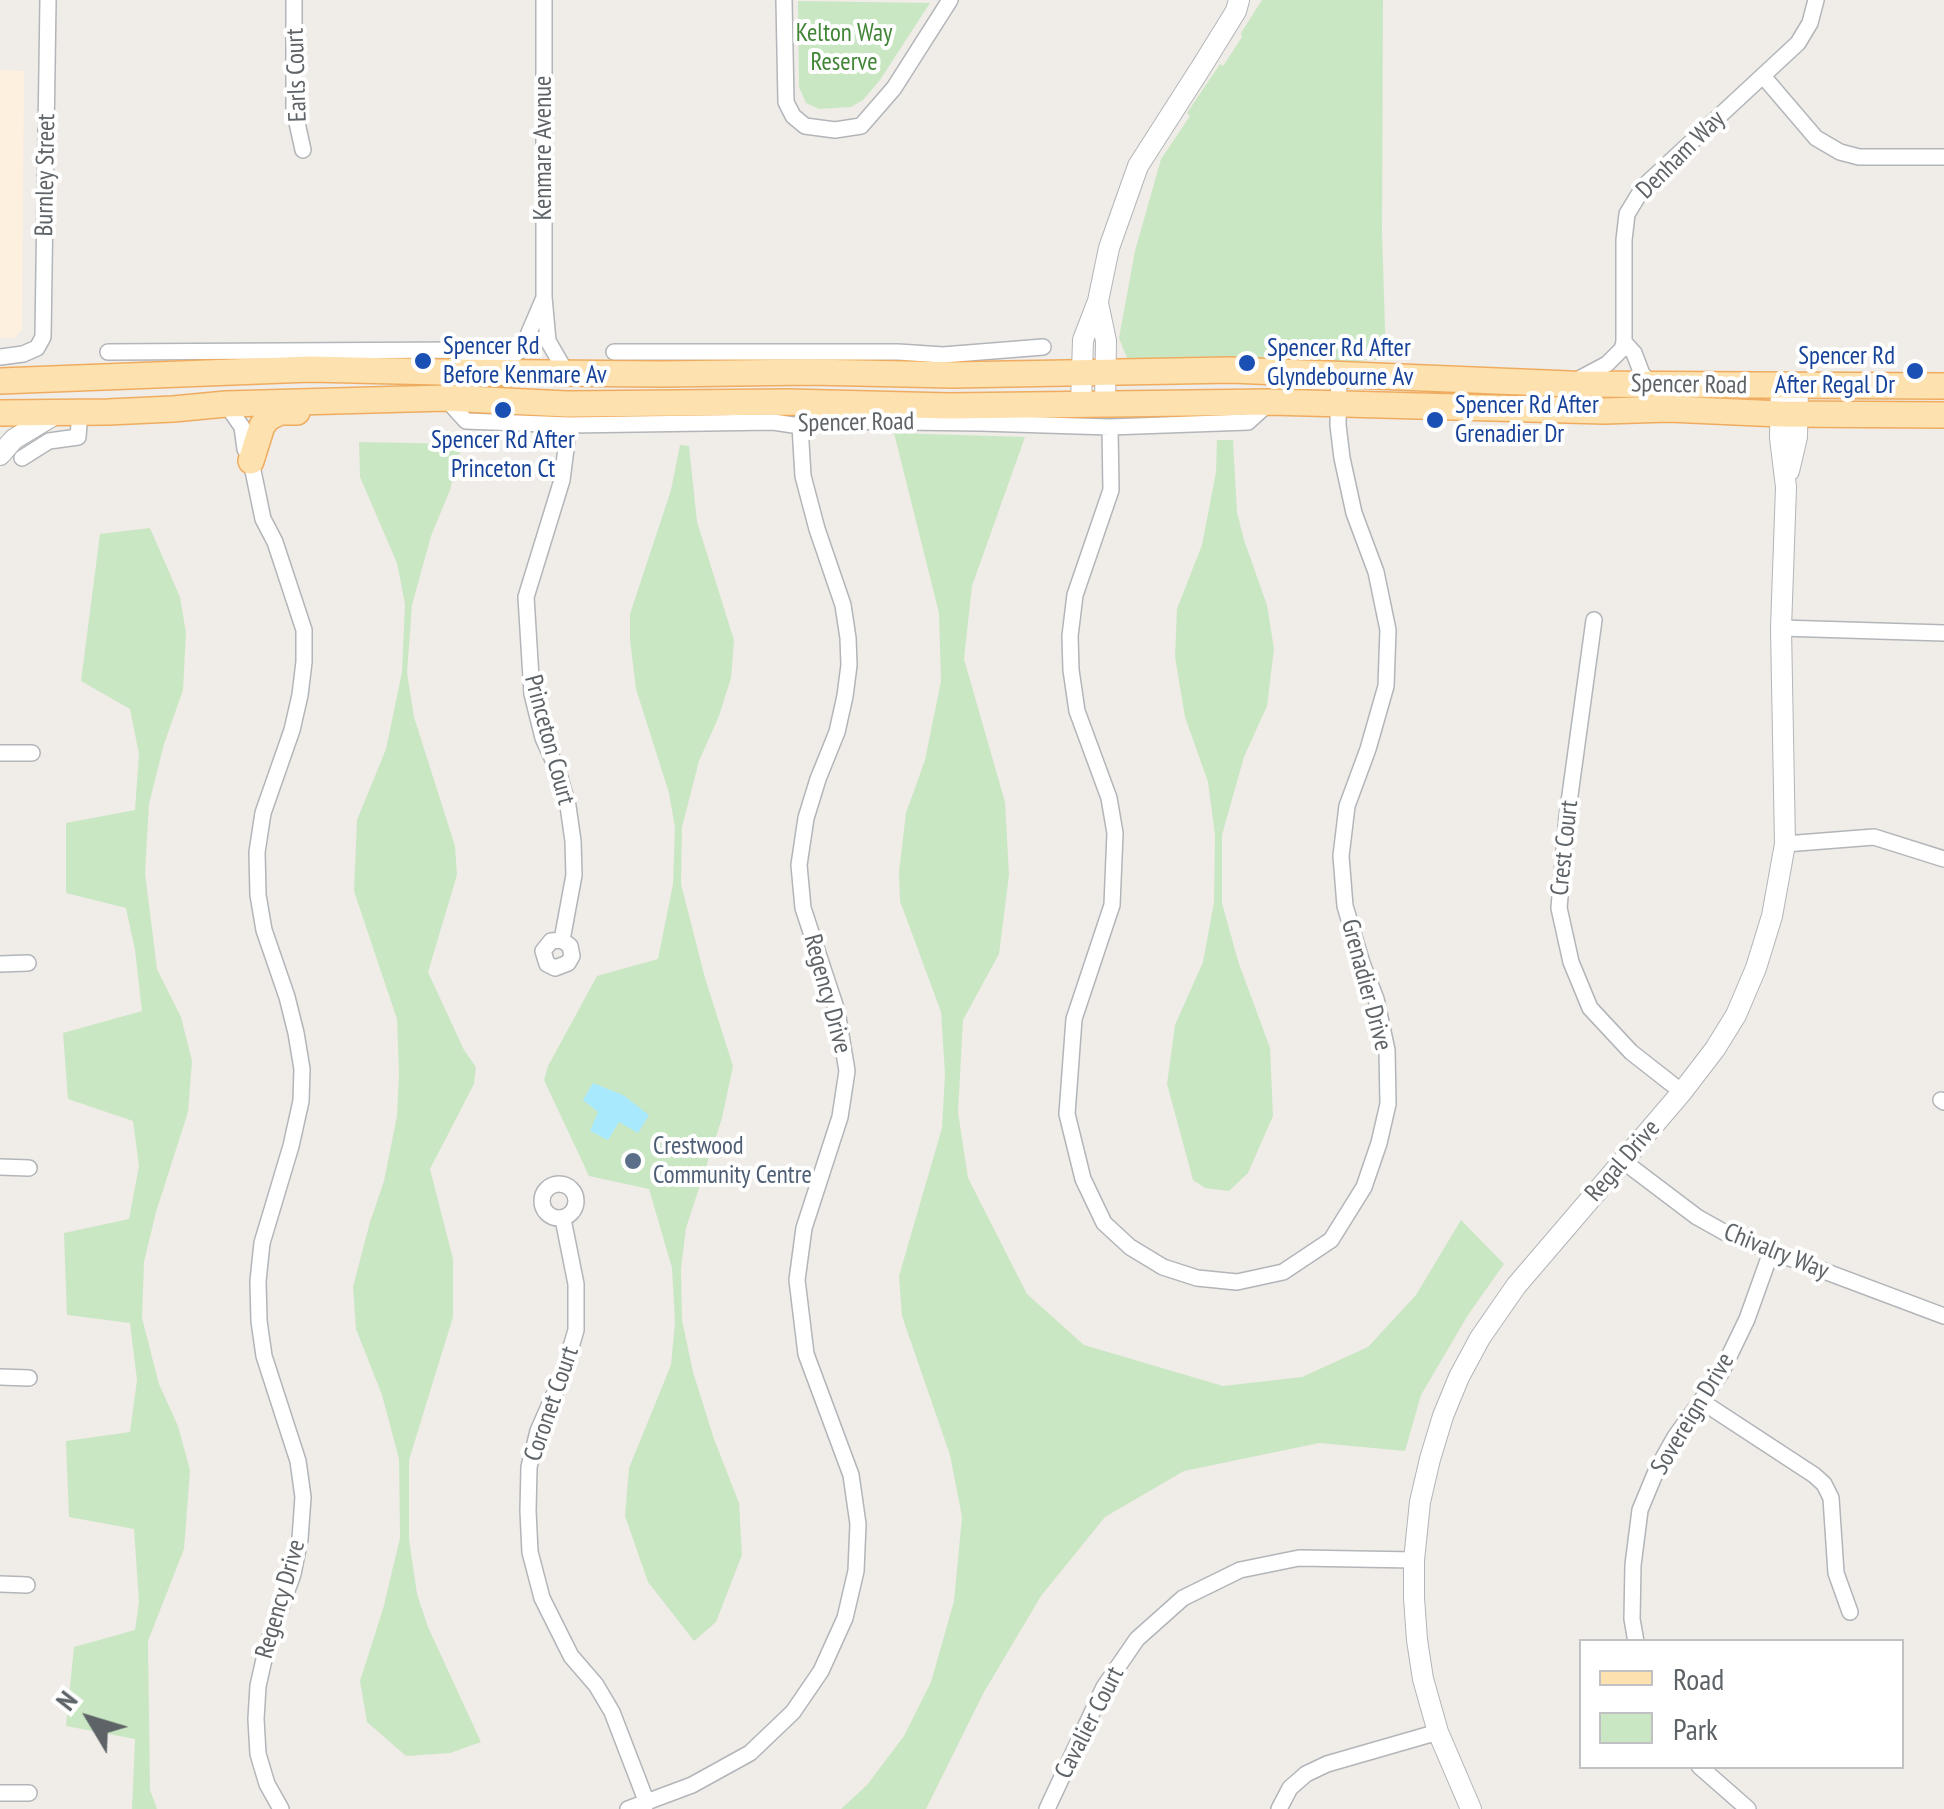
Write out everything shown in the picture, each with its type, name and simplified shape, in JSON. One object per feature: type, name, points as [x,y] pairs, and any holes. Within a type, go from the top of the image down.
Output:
[{"type":"main road","name":"Spencer Road","points":[[0,381],[310,369],[359,360],[441,372],[809,372],[948,365],[1094,372],[1232,370],[1570,384],[1944,386]]},
{"type":"main road","points":[[359,360],[360,382],[365,388],[534,390],[568,414]]},
{"type":"main road","points":[[59,378],[90,387],[231,384],[242,390],[258,415],[251,461]]},
{"type":"main road","points":[[1448,378],[1440,387],[1445,394],[1586,400],[1604,411]]},
{"type":"main road","points":[[1860,386],[1863,395],[1871,398],[1915,400],[1942,415]]},
{"type":"main road","name":"Spencer Road","points":[[0,413],[226,404],[258,415],[445,398],[568,414],[788,402],[1099,412],[1270,402],[1942,415]]},
{"type":"street","name":"Burnley Street","points":[[37,348],[44,337],[48,0]]},
{"type":"street","name":"Earls Court","points":[[294,0],[294,109],[302,150]]},
{"type":"street","name":"Kenmare Avenue","points":[[544,0],[544,297],[548,340],[566,372]]},
{"type":"street","points":[[784,0],[786,102],[793,116],[805,126],[835,130],[861,126],[894,88],[950,0]]},
{"type":"street","points":[[1099,412],[1094,372],[1083,340],[1098,302],[1109,248],[1138,166],[1240,0]]},
{"type":"street","name":"Denham Way","points":[[1624,342],[1623,244],[1627,214],[1644,186],[1798,43],[1810,24],[1816,0]]},
{"type":"street","points":[[1762,76],[1816,138],[1840,152],[1859,157],[1944,157]]},
{"type":"street","name":"Kenmare Avenue","points":[[441,372],[467,358],[510,358],[522,349],[544,297]]},
{"type":"street","points":[[1570,384],[1607,364],[1624,342]]},
{"type":"street","points":[[1624,342],[1652,385]]},
{"type":"street","name":"Spencer Road","points":[[614,352],[898,352],[948,365],[1043,347]]},
{"type":"street","points":[[0,356],[37,348],[59,378]]},
{"type":"street","name":"Spencer Road","points":[[108,352],[359,360],[462,350]]},
{"type":"street","points":[[661,374],[682,352]]},
{"type":"street","name":"Grenadier Drive","points":[[1099,412],[1111,490],[1075,594],[1070,636],[1077,712],[1108,798],[1115,833],[1112,905],[1074,1019],[1067,1114],[1083,1179],[1104,1223],[1163,1267],[1197,1278],[1237,1282],[1283,1272],[1331,1240],[1364,1187],[1388,1104],[1387,1050],[1376,999],[1345,906],[1341,856],[1347,806],[1386,686],[1388,630],[1376,572],[1354,513],[1342,458],[1339,374]]},
{"type":"street","name":"Regal Drive","points":[[1470,1809],[1438,1732],[1416,1640],[1414,1560],[1420,1502],[1443,1416],[1480,1338],[1516,1286],[1715,1049],[1736,1015],[1756,968],[1772,916],[1785,844],[1781,628],[1786,487],[1780,438],[1789,414],[1790,386]]},
{"type":"street","name":"Regency Drive","points":[[226,404],[242,427],[263,519],[275,542],[304,630],[300,695],[263,813],[257,852],[264,930],[287,998],[302,1069],[301,1101],[262,1243],[258,1281],[264,1356],[298,1460],[302,1497],[293,1574],[266,1646],[258,1686],[258,1754],[267,1784],[281,1809]]},
{"type":"street","points":[[0,455],[14,439],[69,412],[78,437],[49,441],[22,458]]},
{"type":"street","name":"Spencer Road","points":[[568,414],[800,426],[827,421],[981,422],[1099,412]]},
{"type":"street","name":"Princeton Court","points":[[562,940],[574,874],[572,841],[568,806],[532,694],[526,597],[562,480],[568,414]]},
{"type":"street","name":"Regency Drive","points":[[628,1809],[692,1785],[750,1753],[793,1712],[821,1671],[845,1618],[856,1571],[858,1524],[851,1475],[806,1354],[797,1280],[804,1228],[840,1117],[847,1071],[837,1012],[803,908],[799,865],[806,818],[846,696],[848,665],[843,605],[803,476],[800,426]]},
{"type":"street","name":"Crest Court","points":[[1594,620],[1567,817],[1559,908],[1571,962],[1590,1008],[1631,1052],[1682,1092]]},
{"type":"street","points":[[1781,628],[1944,633]]},
{"type":"street","points":[[0,753],[32,753]]},
{"type":"street","points":[[1785,844],[1874,837],[1944,858]]},
{"type":"street","points":[[0,964],[28,963]]},
{"type":"street","name":"Chivalry Way","points":[[1623,1162],[1697,1217],[1731,1236],[1944,1316]]},
{"type":"street","points":[[0,1167],[29,1168]]},
{"type":"street","name":"Coronet Court","points":[[563,1218],[576,1284],[576,1330],[563,1374],[538,1431],[529,1468],[530,1552],[542,1598],[572,1656],[612,1712],[646,1803]]},
{"type":"street","name":"Sovereign Drive","points":[[1635,1639],[1633,1566],[1640,1510],[1656,1469],[1720,1373],[1747,1318],[1772,1252]]},
{"type":"street","points":[[0,1378],[29,1378]]},
{"type":"street","points":[[1701,1401],[1824,1484],[1831,1498],[1836,1573],[1850,1612]]},
{"type":"street","name":"Cavalier Court","points":[[1047,1809],[1104,1687],[1137,1639],[1184,1598],[1240,1570],[1299,1558],[1414,1560]]},
{"type":"street","points":[[0,1584],[27,1585]]},
{"type":"street","points":[[1279,1809],[1290,1788],[1326,1764],[1438,1732]]},
{"type":"street","points":[[1702,1769],[1748,1809]]},
{"type":"street","points":[[0,1793],[29,1793]]},
{"type":"shaded area","points":[[0,70],[24,71],[22,330],[14,338],[0,338]]},
{"type":"green space","points":[[1262,0],[1383,0],[1386,359],[1278,366],[1261,359],[1127,358],[1119,338],[1135,251],[1161,159]]},
{"type":"green space","name":"Kelton Way Reserve","points":[[798,1],[930,3],[863,100],[851,107],[819,109],[806,103],[799,87]]},
{"type":"green space","points":[[894,433],[1025,437],[972,586],[964,659],[1005,802],[1009,875],[999,954],[963,1020],[958,1112],[968,1178],[1027,1294],[1084,1345],[1223,1386],[1302,1377],[1368,1347],[1416,1295],[1461,1220],[1504,1264],[1468,1315],[1421,1395],[1405,1451],[1319,1443],[1184,1471],[1105,1517],[1041,1596],[984,1692],[926,1809],[841,1809],[867,1785],[904,1736],[931,1682],[954,1601],[962,1517],[950,1455],[902,1316],[899,1276],[942,1128],[945,1074],[941,1012],[900,901],[906,813],[925,760],[941,681],[939,613]]},
{"type":"green space","points":[[1217,440],[1233,440],[1237,512],[1267,605],[1274,649],[1267,706],[1244,757],[1222,835],[1222,903],[1238,961],[1270,1048],[1273,1116],[1248,1173],[1229,1191],[1205,1188],[1193,1180],[1167,1084],[1175,1025],[1203,962],[1214,902],[1215,835],[1208,782],[1185,717],[1175,657],[1177,609],[1202,545],[1216,472]]},
{"type":"green space","points":[[359,442],[462,444],[412,605],[407,673],[414,717],[455,846],[457,875],[428,972],[464,1050],[476,1067],[474,1084],[430,1169],[453,1259],[453,1317],[409,1460],[409,1539],[417,1594],[428,1627],[481,1742],[450,1753],[406,1756],[367,1722],[360,1681],[400,1538],[399,1459],[382,1395],[356,1329],[353,1287],[384,1181],[397,1116],[399,1074],[397,1019],[354,891],[357,820],[386,749],[402,672],[405,604],[397,563],[360,477]]},
{"type":"green space","points":[[680,445],[689,446],[697,522],[734,640],[731,678],[699,761],[682,827],[681,884],[733,1066],[722,1118],[686,1228],[681,1269],[682,1320],[693,1372],[739,1503],[742,1555],[716,1622],[694,1641],[648,1582],[625,1516],[629,1468],[671,1365],[675,1322],[672,1268],[649,1189],[589,1176],[544,1080],[597,976],[658,959],[673,884],[675,828],[669,793],[636,689],[630,614],[671,490]]},
{"type":"green space","points":[[150,528],[180,597],[186,633],[183,690],[149,804],[145,873],[157,969],[181,1017],[192,1061],[188,1112],[144,1262],[142,1318],[159,1384],[178,1426],[190,1470],[184,1549],[148,1641],[150,1790],[157,1809],[132,1809],[135,1739],[66,1726],[74,1647],[135,1630],[139,1602],[134,1529],[69,1517],[66,1441],[130,1432],[137,1380],[130,1323],[67,1315],[64,1233],[129,1219],[139,1166],[133,1121],[68,1099],[63,1033],[142,1011],[126,908],[66,893],[66,823],[135,810],[139,754],[130,709],[81,681],[100,534]]},
{"type":"water","points":[[593,1083],[623,1095],[649,1115],[638,1133],[619,1122],[608,1140],[590,1131],[598,1112],[583,1100]]},
{"type":"place","name":"Spencer Rd Before Kenmare Av","points":[[423,361]]},
{"type":"place","name":"Spencer Rd After Glyndebourne Av","points":[[1247,363]]},
{"type":"place","name":"Spencer Rd After Regal Dr","points":[[1915,371]]},
{"type":"place","name":"Spencer Rd After Princeton Ct","points":[[503,410]]},
{"type":"place","name":"Spencer Rd After Grenadier Dr","points":[[1435,420]]},
{"type":"place","name":"Crestwood Community Centre","points":[[633,1161]]}]
